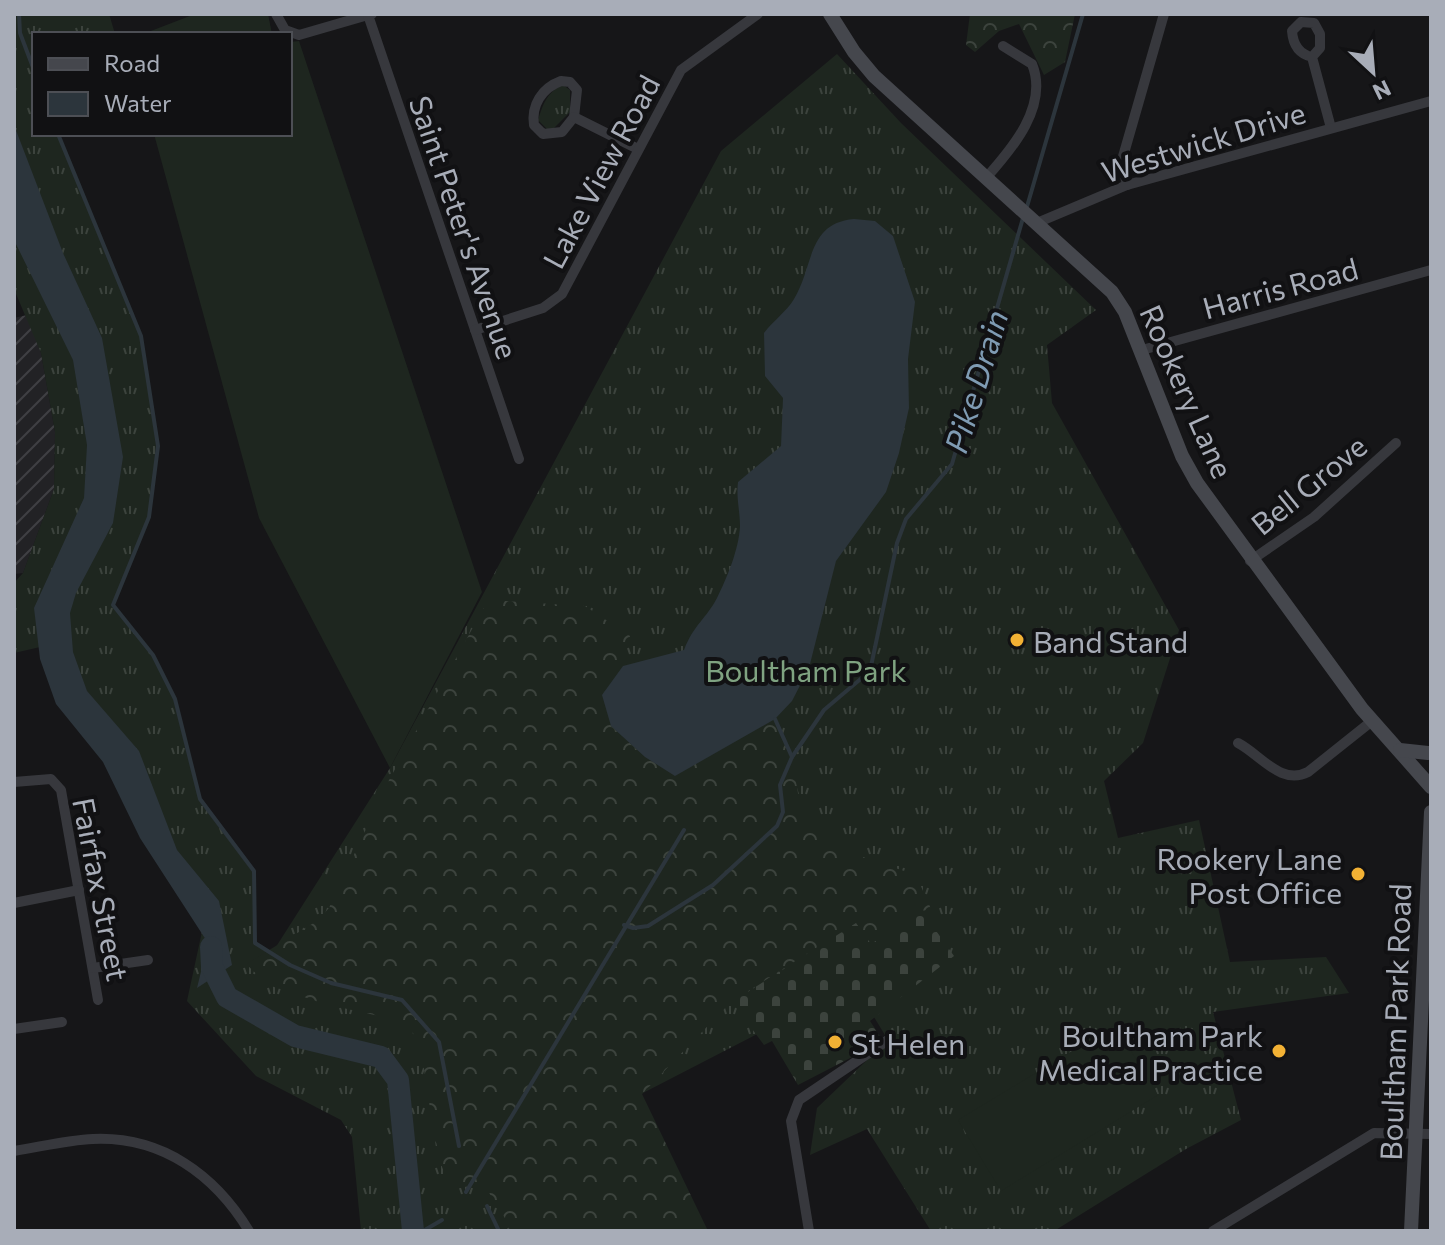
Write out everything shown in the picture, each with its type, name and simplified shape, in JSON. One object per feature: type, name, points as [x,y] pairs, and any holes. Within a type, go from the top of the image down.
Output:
[{"type":"street","points":[[276,14],[285,30],[291,32]]},
{"type":"street","name":"Lake View Road","points":[[475,330],[543,308],[562,294],[681,70],[758,14]]},
{"type":"street","name":"Rookery Lane","points":[[830,14],[854,52],[874,76],[1020,205],[1112,292],[1142,350],[1182,456],[1250,561],[1372,721],[1425,781]]},
{"type":"street","points":[[1127,185],[1122,160],[1164,14]]},
{"type":"street","points":[[292,32],[299,35],[370,15]]},
{"type":"street","name":"Saint Peter's Avenue","points":[[370,15],[519,459]]},
{"type":"street","points":[[986,178],[1016,145],[1036,89],[1032,64],[1003,46]]},
{"type":"street","points":[[1312,57],[1331,128]]},
{"type":"street","points":[[561,81],[570,82],[577,90],[574,117],[562,132],[551,135],[537,130],[533,118],[540,95],[561,81]]},
{"type":"street","name":"Westwick Drive","points":[[1035,219],[1127,185],[1431,101]]},
{"type":"street","points":[[574,117],[638,149]]},
{"type":"street","name":"Harris Road","points":[[1142,350],[1431,270]]},
{"type":"street","name":"Bell Grove","points":[[1250,561],[1327,506],[1396,443]]},
{"type":"street","points":[[1238,743],[1278,772],[1296,777],[1308,772],[1372,721]]},
{"type":"street","points":[[1400,750],[1430,753]]},
{"type":"street","points":[[1425,781],[1420,762],[1430,753]]},
{"type":"street","name":"Fairfax Street","points":[[14,782],[51,779],[61,790],[98,1000]]},
{"type":"street","name":"Boultham Park Road","points":[[1411,1231],[1424,1134],[1430,814],[1425,781]]},
{"type":"street","points":[[14,903],[79,890]]},
{"type":"street","points":[[93,968],[148,960]]},
{"type":"street","points":[[14,1029],[62,1022]]},
{"type":"street","points":[[809,1231],[791,1121],[799,1100],[888,1040]]},
{"type":"street","points":[[1213,1231],[1374,1133],[1424,1134]]},
{"type":"street","points":[[14,1151],[94,1139],[138,1143],[171,1154],[198,1170],[219,1190],[249,1231]]},
{"type":"shaded area","points":[[27,315],[41,353],[55,432],[54,489],[23,573],[14,574],[14,318]]},
{"type":"green space","name":"Boultham Park","points":[[14,14],[109,14],[114,32],[32,32],[32,136],[59,136],[141,336],[158,446],[149,517],[113,605],[153,655],[175,699],[200,799],[254,871],[255,943],[268,951],[247,964],[260,972],[390,768],[721,151],[837,54],[901,123],[1096,310],[1047,345],[1052,403],[1179,630],[1143,743],[1104,781],[1118,838],[1199,820],[1230,962],[1326,957],[1349,993],[1213,1012],[1241,1120],[1186,1149],[1054,1231],[931,1231],[867,1129],[810,1155],[817,1108],[888,1040],[854,984],[641,1094],[515,1231],[361,1231],[352,1137],[341,1120],[256,1076],[187,1001],[208,904],[53,644],[14,653],[14,583],[23,573],[54,489],[55,432],[41,353],[14,289]]},
{"type":"green space","points":[[195,14],[268,14],[272,32],[148,32]]},
{"type":"green space","points":[[970,14],[1075,14],[1065,62],[1044,75],[1019,24],[999,31],[975,52],[966,45]]},
{"type":"green space","points":[[299,41],[482,592],[390,768],[259,518],[155,136],[292,136],[292,42]]},
{"type":"green space","points":[[563,85],[570,90],[570,112],[550,132],[538,120],[546,99]]},
{"type":"green space","points":[[488,600],[585,606],[630,636],[623,666],[602,695],[611,726],[645,757],[708,760],[775,719],[792,757],[802,817],[860,856],[916,875],[931,909],[922,911],[871,944],[855,923],[731,1002],[642,1094],[708,1231],[513,1231],[483,1183],[451,1190],[437,1154],[422,1056],[413,1033],[388,1018],[325,1004],[268,985],[246,964],[317,921],[329,908],[388,782]]},
{"type":"green space","points":[[922,911],[954,956],[870,1021],[883,1041],[798,1085],[772,1041],[764,1045],[732,1002],[856,923],[871,944]]},
{"type":"green space","points":[[1115,1025],[1158,1095],[1001,1191],[958,1120]]},
{"type":"water","points":[[14,125],[63,253],[102,338],[123,457],[113,523],[76,593],[70,613],[73,652],[87,691],[139,751],[177,850],[219,901],[232,965],[197,988],[208,943],[140,838],[103,762],[56,704],[40,659],[34,608],[84,498],[87,445],[73,360],[14,240]]},
{"type":"water","points":[[854,219],[875,221],[893,236],[915,302],[908,359],[909,408],[899,453],[886,492],[836,561],[809,668],[792,701],[775,719],[675,776],[645,757],[611,726],[602,695],[623,666],[684,650],[717,598],[732,563],[739,535],[738,482],[781,446],[783,398],[765,376],[764,333],[794,299],[820,237],[839,222]]},
{"type":"waterway","points":[[19,14],[20,33],[32,65]]},
{"type":"waterway","name":"Pike Drain","points":[[1026,210],[1083,14]]},
{"type":"waterway","points":[[59,136],[141,336],[158,446],[149,517],[113,605],[153,655],[175,699],[200,799],[254,871],[255,943],[290,965],[331,983],[402,1000],[439,1042],[459,1146]]},
{"type":"waterway","name":"Pike Drain","points":[[792,757],[824,710],[870,671],[897,543],[906,519],[952,464],[1023,218]]},
{"type":"waterway","points":[[624,925],[633,928],[648,926],[713,885],[777,826],[783,812],[780,785],[792,757],[775,719]]},
{"type":"waterway","points":[[466,1192],[684,830]]},
{"type":"waterway","points":[[211,947],[212,967],[227,997],[295,1036],[381,1057],[398,1080],[413,1231]]},
{"type":"waterway","points":[[487,1206],[499,1231]]},
{"type":"waterway","points":[[423,1231],[442,1220]]},
{"type":"place","name":"Band Stand","points":[[1017,640]]},
{"type":"place","name":"Rookery Lane Post Office","points":[[1358,874]]},
{"type":"place","name":"St Helen","points":[[835,1042]]},
{"type":"place","name":"Boultham Park Medical Practice","points":[[1279,1051]]}]
